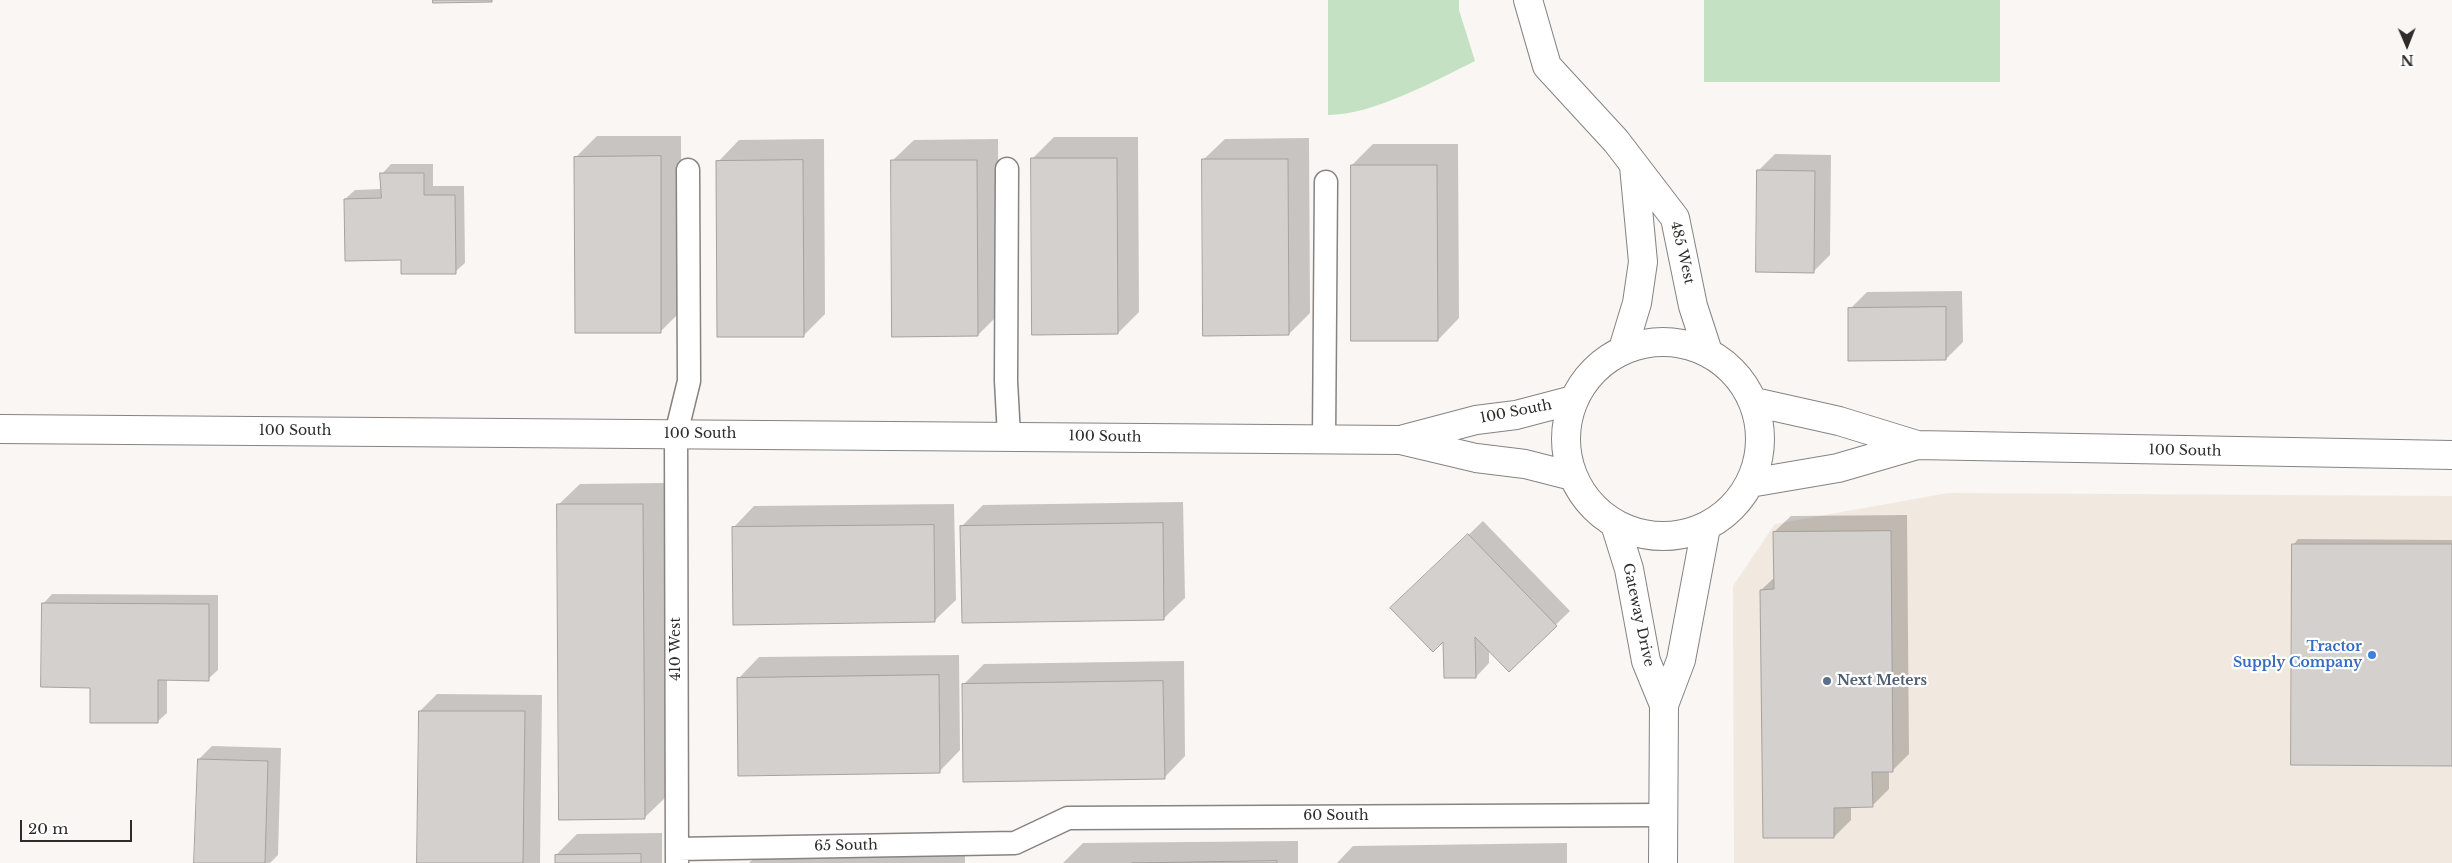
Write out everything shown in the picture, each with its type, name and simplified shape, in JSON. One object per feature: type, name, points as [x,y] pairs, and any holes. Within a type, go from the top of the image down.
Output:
[{"type":"street","name":"485 West","points":[[1528,0],[1547,66],[1616,141],[1675,218],[1693,306],[1708,352]]},
{"type":"street","points":[[1623,349],[1638,303],[1643,262],[1634,166]]},
{"type":"street","points":[[1651,342],[1680,342],[1708,352],[1727,365],[1743,382],[1754,402],[1760,429],[1759,457],[1750,483],[1732,508],[1706,527],[1676,536],[1644,535],[1615,524],[1590,504],[1572,476],[1566,451],[1566,425],[1573,400],[1585,379],[1602,362],[1623,349],[1651,342]]},
{"type":"street","name":"100 South","points":[[1400,440],[1476,420],[1516,415],[1573,400]]},
{"type":"street","name":"100 South","points":[[1754,402],[1839,422],[1917,445],[2452,455]]},
{"type":"street","name":"100 South","points":[[0,429],[1400,440],[1476,458],[1525,464],[1572,476]]},
{"type":"street","name":"100 South","points":[[1750,483],[1838,468],[1917,445]]},
{"type":"street","name":"Gateway Drive","points":[[1615,524],[1629,569],[1646,661],[1664,705]]},
{"type":"street","name":"Gateway Drive","points":[[1663,863],[1664,705],[1681,660],[1706,527]]},
{"type":"lane","points":[[1006,169],[1006,381],[1009,436]]},
{"type":"lane","name":"410 West","points":[[677,856],[676,434],[689,381],[688,170]]},
{"type":"lane","points":[[1324,439],[1326,182]]},
{"type":"lane","name":"60 South","points":[[1015,843],[1068,818],[1663,815]]},
{"type":"lane","name":"65 South","points":[[677,856],[1015,843]]},
{"type":"shaded area","points":[[1948,493],[2452,496],[2452,863],[1734,863],[1733,586],[1775,524]]},
{"type":"green space","points":[[1328,0],[1459,0],[1459,10],[1475,61],[1403,96],[1346,114],[1328,115]]},
{"type":"green space","points":[[1704,0],[2000,0],[2000,82],[1704,82]]},
{"type":"building","points":[[433,0],[492,0],[492,2],[433,3]]},
{"type":"building","points":[[661,156],[661,333],[575,333],[574,157]]},
{"type":"building","points":[[1031,158],[1117,158],[1118,334],[1032,335]]},
{"type":"building","points":[[1202,159],[1288,159],[1289,335],[1203,336]]},
{"type":"building","points":[[803,160],[804,337],[717,337],[716,161]]},
{"type":"building","points":[[891,160],[977,160],[978,336],[892,337]]},
{"type":"building","points":[[1351,165],[1437,165],[1438,341],[1351,341]]},
{"type":"building","points":[[1757,170],[1815,171],[1814,273],[1756,272]]},
{"type":"building","points":[[380,173],[424,173],[424,195],[455,195],[456,274],[401,274],[401,260],[345,261],[344,199],[381,198]]},
{"type":"building","points":[[1946,307],[1946,360],[1848,361],[1848,308]]},
{"type":"building","points":[[557,504],[643,504],[645,819],[559,820]]},
{"type":"building","points":[[1163,523],[1164,620],[962,623],[960,526]]},
{"type":"building","points":[[934,525],[935,622],[733,625],[732,527]]},
{"type":"building","name":"Next Meters","points":[[1891,531],[1893,772],[1872,772],[1873,807],[1834,808],[1834,838],[1763,838],[1760,590],[1774,589],[1773,532]]},
{"type":"building","points":[[1468,534],[1557,626],[1509,672],[1475,637],[1476,678],[1444,678],[1443,642],[1433,652],[1390,608]]},
{"type":"building","name":"Tractor Supply Company","points":[[2292,544],[2452,544],[2452,766],[2291,765]]},
{"type":"building","points":[[42,603],[209,604],[209,681],[158,680],[158,723],[90,723],[90,688],[41,687]]},
{"type":"building","points":[[939,675],[940,773],[738,776],[737,678]]},
{"type":"building","points":[[1163,681],[1165,779],[963,782],[962,684]]},
{"type":"building","points":[[419,711],[525,711],[523,863],[417,863]]},
{"type":"building","points":[[198,759],[268,761],[265,863],[194,863]]},
{"type":"building","points":[[641,854],[641,863],[555,863],[555,855]]},
{"type":"building","points":[[1277,861],[1277,863],[1132,863]]},
{"type":"place","name":"Tractor Supply Company","points":[[2372,655]]},
{"type":"place","name":"Next Meters","points":[[1827,681]]}]
